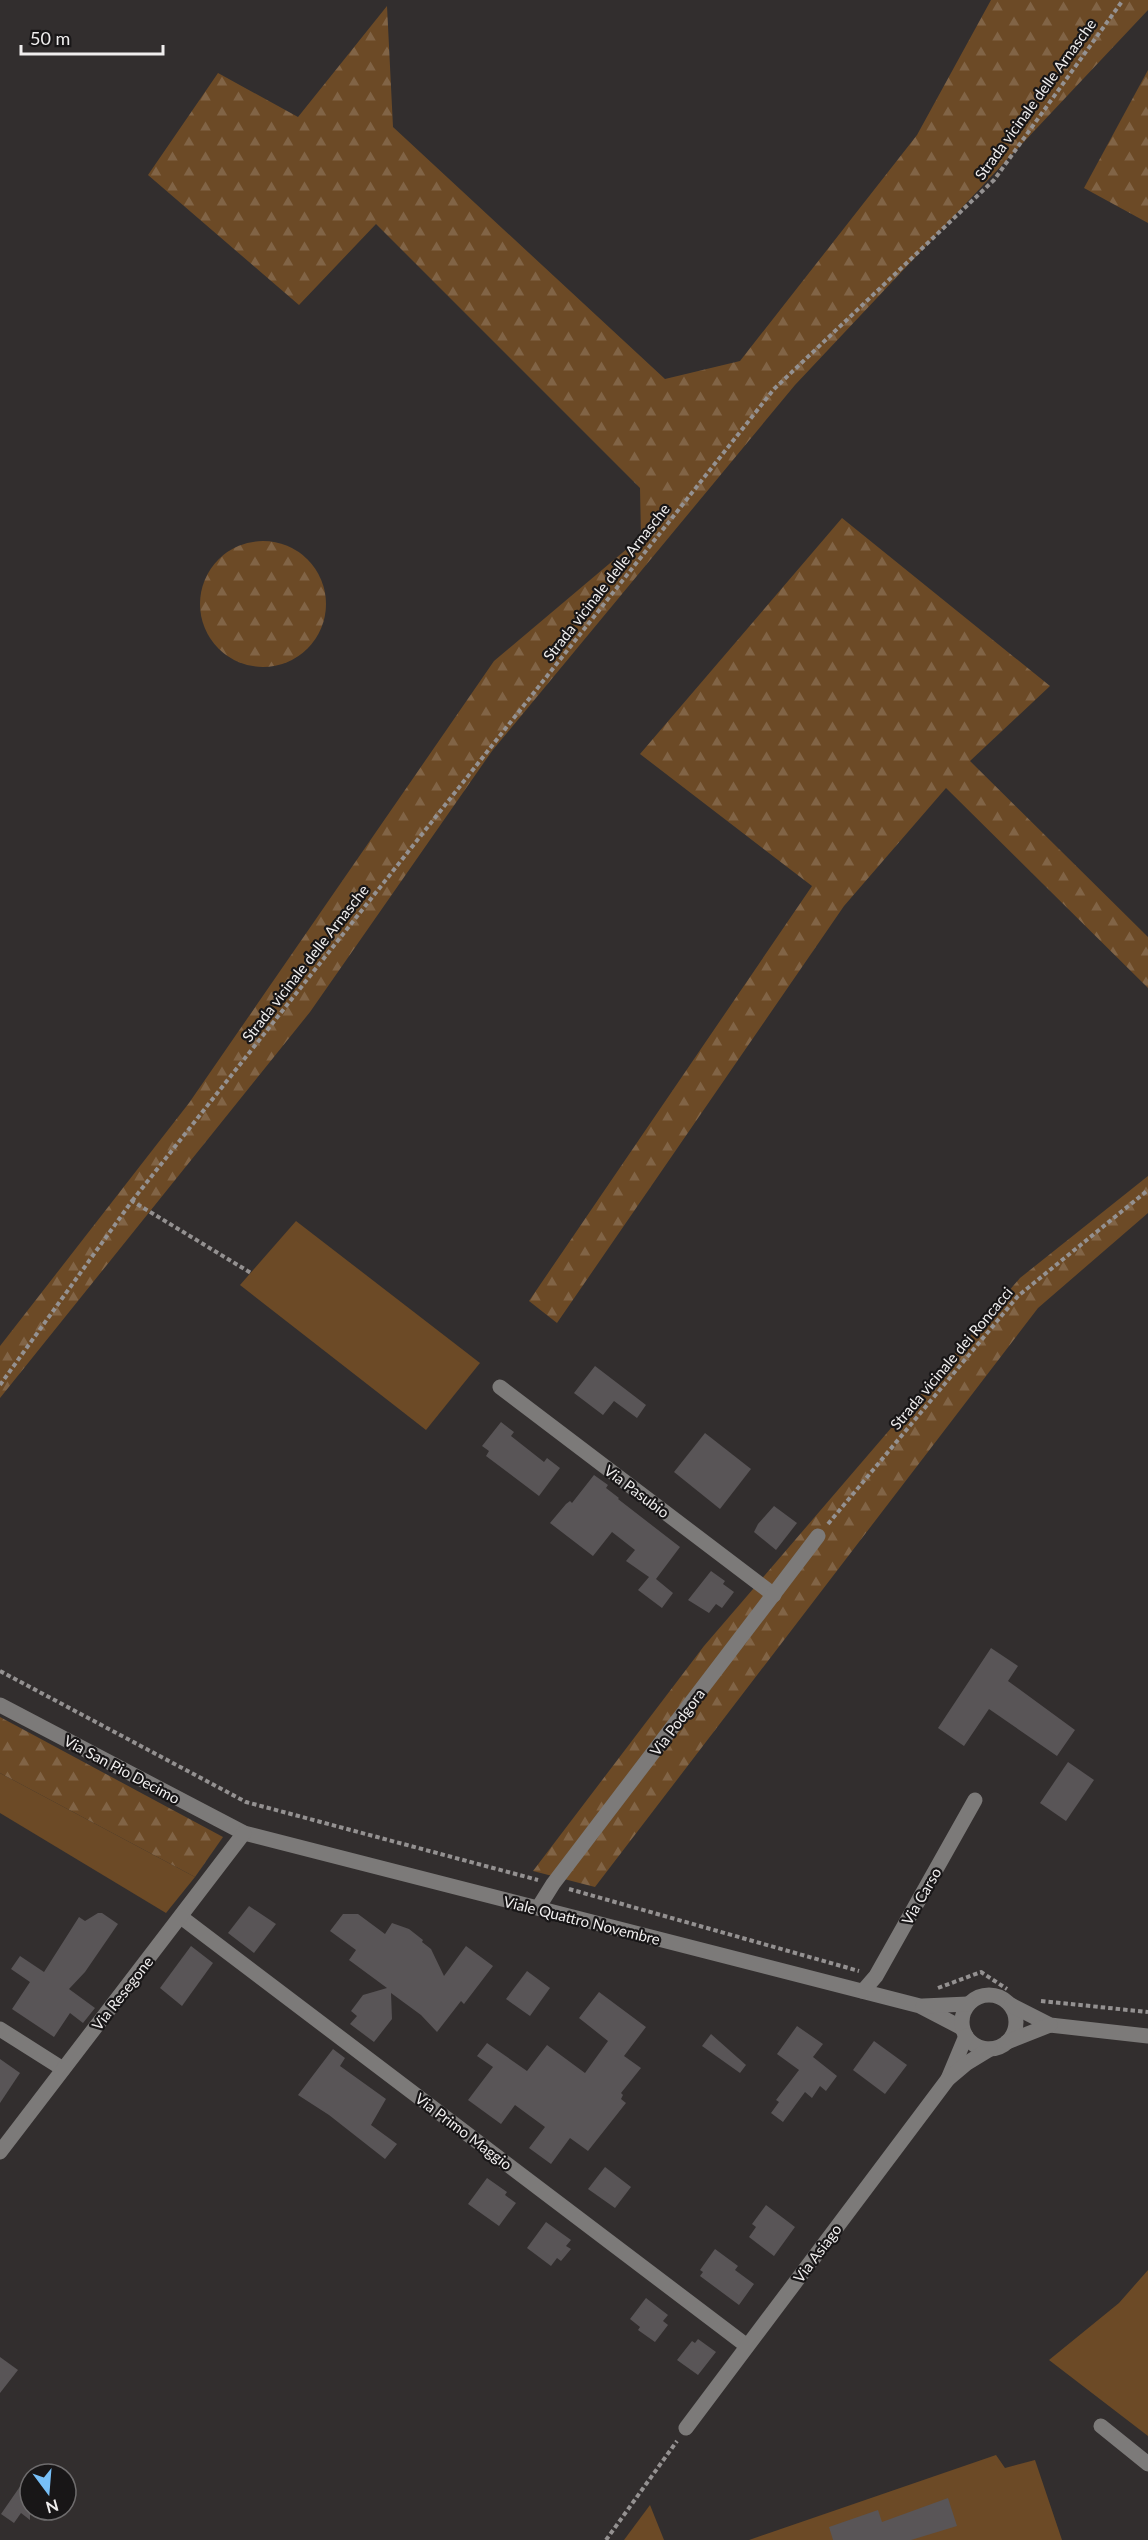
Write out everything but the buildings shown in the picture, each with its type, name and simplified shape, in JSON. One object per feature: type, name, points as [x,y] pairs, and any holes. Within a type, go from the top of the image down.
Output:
[{"type":"street","name":"Via Pasubio","points":[[500,1387],[774,1594]]},
{"type":"street","name":"Via Podgora","points":[[538,1908],[553,1884],[818,1536]]},
{"type":"street","name":"Via San Pio Decimo","points":[[0,1705],[244,1833]]},
{"type":"street","name":"Via Carso","points":[[863,1991],[876,1976],[975,1800]]},
{"type":"street","name":"Viale Quattro Novembre","points":[[244,1833],[920,2006],[964,2032]]},
{"type":"street","name":"Via Resegone","points":[[0,2152],[244,1833]]},
{"type":"street","name":"Via Primo Maggio","points":[[181,1917],[747,2346]]},
{"type":"street","points":[[1050,2025],[990,2049],[972,2043],[964,2032],[964,2011],[968,2004],[985,1994],[1004,1999],[1050,2025],[1148,2036]]},
{"type":"street","name":"Viale Quattro Novembre","points":[[920,2006],[968,2004]]},
{"type":"street","points":[[1007,2042],[1012,2038],[1017,2018],[1011,2005]]},
{"type":"street","points":[[0,2029],[63,2068]]},
{"type":"street","name":"Via Asiago","points":[[948,2079],[964,2032]]},
{"type":"street","name":"Via Asiago","points":[[686,2428],[948,2079],[967,2063],[990,2049]]},
{"type":"street","points":[[1101,2426],[1148,2464]]},
{"type":"path","name":"Strada vicinale delle Arnasche","points":[[0,1385],[132,1200],[774,389],[994,180],[1123,0]]},
{"type":"path","name":"Strada vicinale dei Roncacci","points":[[818,1536],[1018,1296],[1148,1190]]},
{"type":"path","points":[[132,1200],[251,1273]]},
{"type":"path","points":[[606,2540],[686,2428]]},
{"type":"green space","points":[[991,0],[1148,0],[1148,10],[795,385],[492,751],[310,1012],[0,1398],[0,1346],[189,1103],[494,661],[641,537],[640,488],[376,224],[299,305],[148,175],[218,73],[298,117],[387,6],[393,127],[665,379],[740,361],[917,135]]},
{"type":"green space","points":[[1148,70],[1148,223],[1084,188]]},
{"type":"green space","points":[[842,518],[1050,686],[970,761],[1148,937],[1148,988],[946,788],[844,906],[557,1323],[529,1301],[812,886],[640,754]]},
{"type":"green space","points":[[263,541],[287,546],[308,559],[321,580],[326,604],[321,628],[308,649],[287,662],[263,667],[239,662],[218,649],[205,628],[200,604],[205,580],[218,559],[239,546]]},
{"type":"green space","points":[[1148,1176],[1148,1213],[1038,1308],[595,1887],[533,1871],[704,1646],[1020,1278]]},
{"type":"green space","points":[[296,1221],[480,1363],[426,1430],[240,1285]]},
{"type":"green space","points":[[0,1717],[223,1837],[195,1877],[0,1773]]},
{"type":"green space","points":[[0,1773],[195,1877],[166,1913],[0,1813]]},
{"type":"green space","points":[[1148,2270],[1148,2436],[1049,2360],[1119,2303]]},
{"type":"green space","points":[[996,2455],[1005,2468],[1035,2460],[1062,2540],[749,2540]]},
{"type":"green space","points":[[650,2505],[664,2540],[624,2540]]}]
